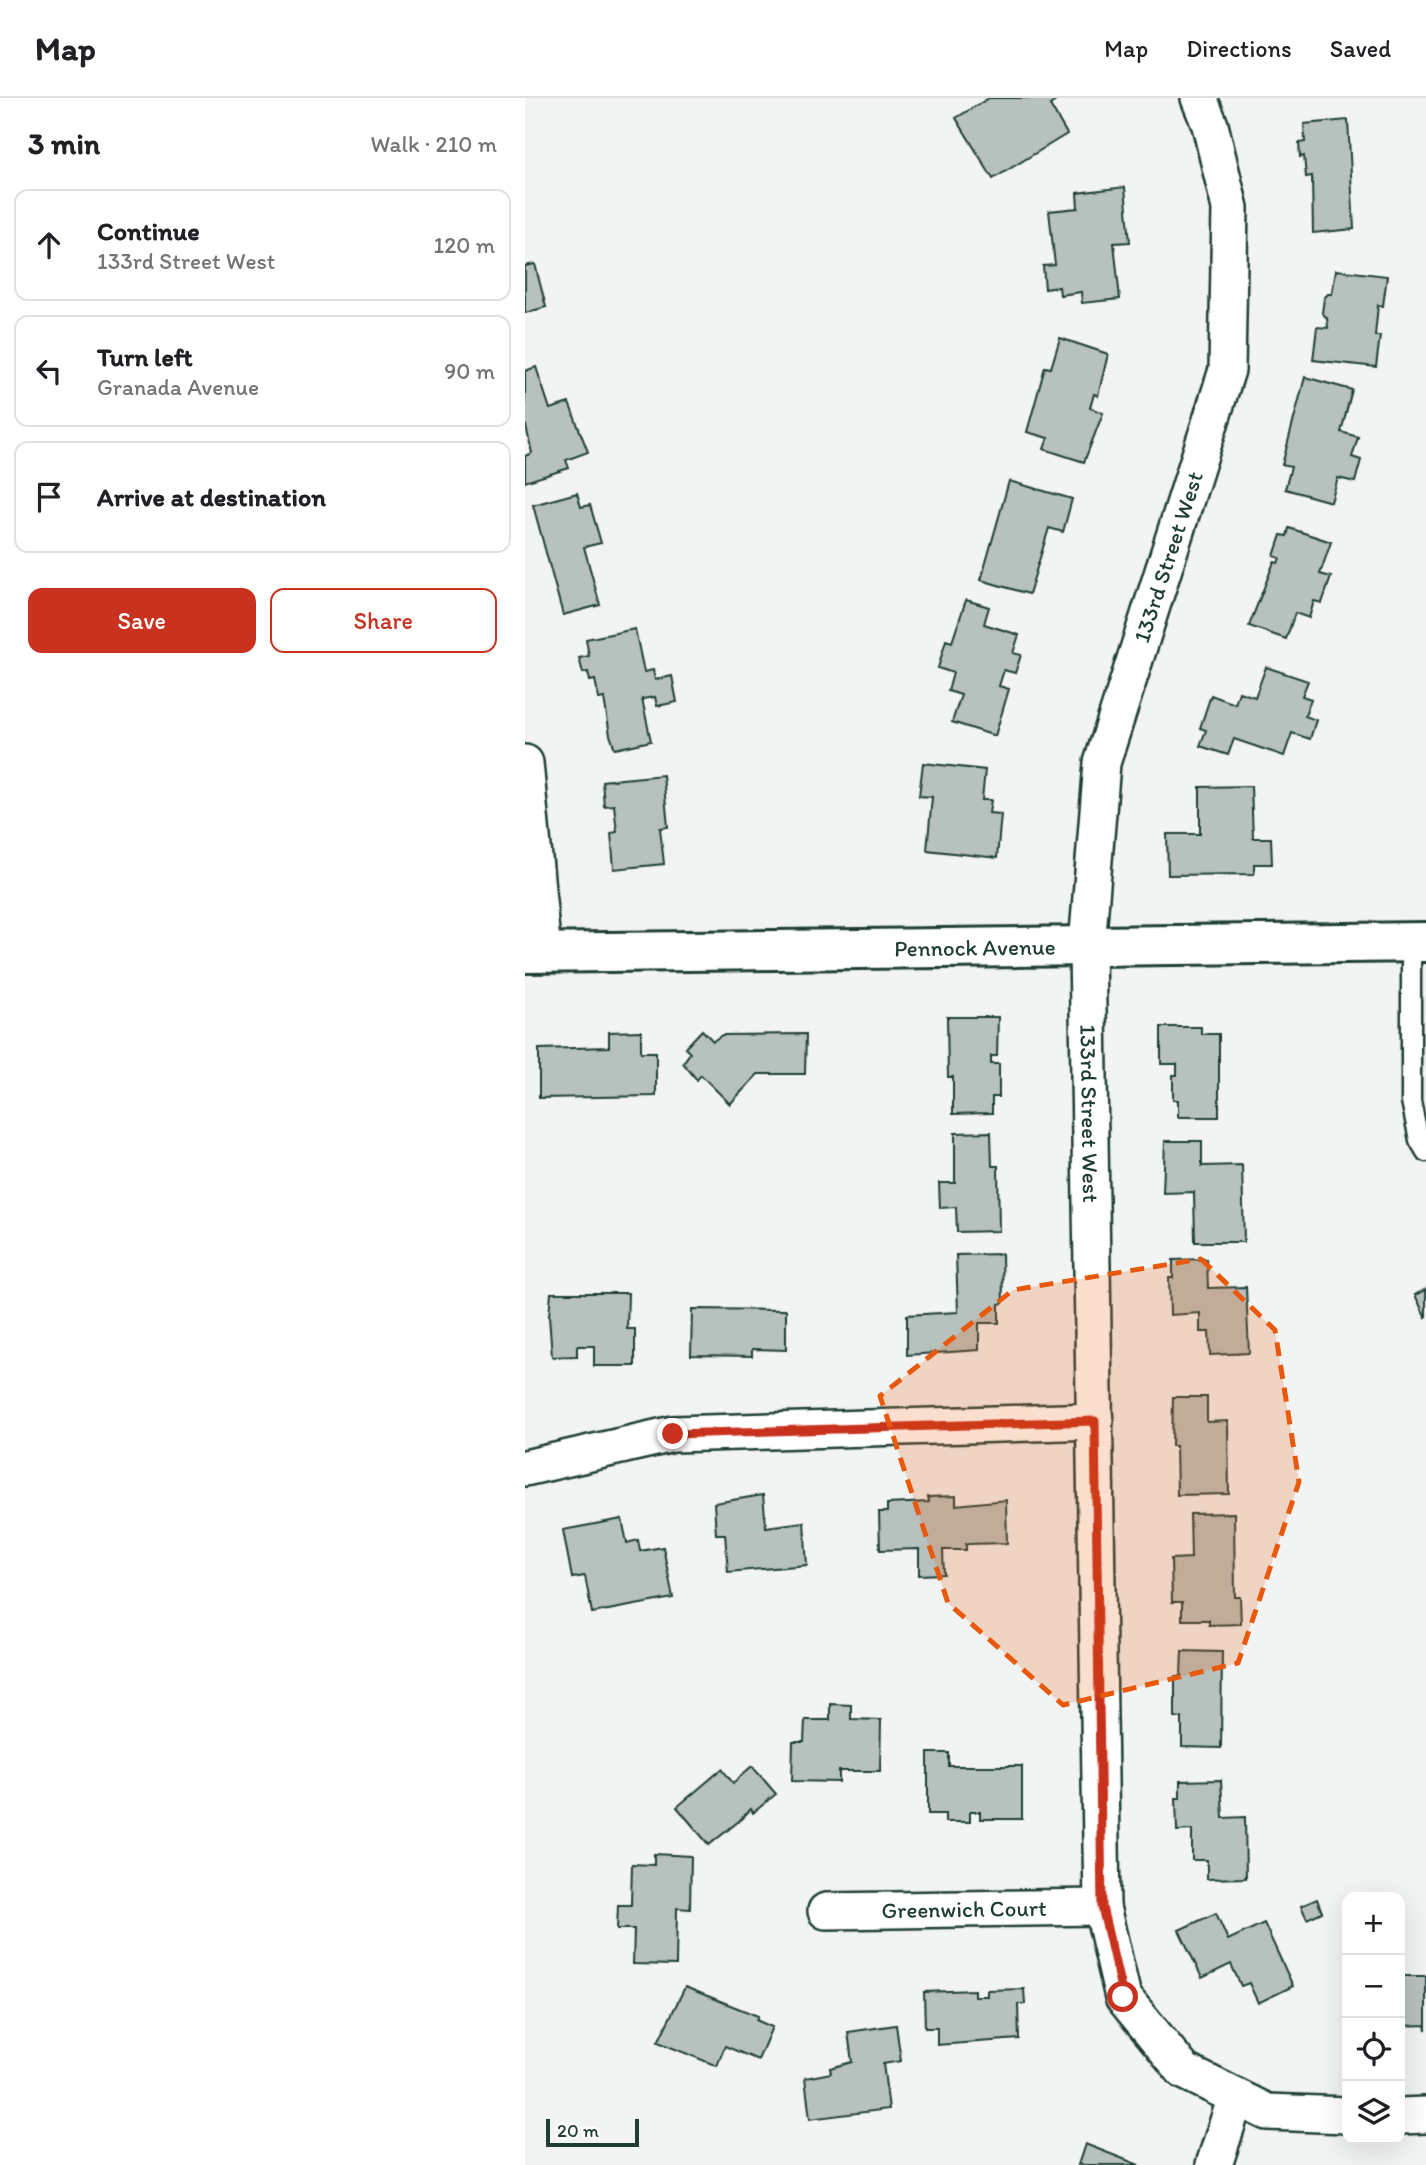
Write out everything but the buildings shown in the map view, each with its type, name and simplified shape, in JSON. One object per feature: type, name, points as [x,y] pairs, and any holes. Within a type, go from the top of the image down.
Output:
[{"type":"street","name":"133rd Street West","points":[[1199,98],[1210,124],[1230,208],[1227,370],[1102,764],[1087,946],[1102,1907],[1123,1997],[1184,2071],[1267,2112],[1342,2115]]},
{"type":"street","points":[[525,763],[534,953]]},
{"type":"street","name":"Pennock Avenue","points":[[534,953],[1419,942]]},
{"type":"street","points":[[525,1468],[673,1434],[1095,1421]]},
{"type":"street","name":"Greenwich Court","points":[[826,1911],[1102,1907]]},
{"type":"street","points":[[1214,2165],[1236,2097]]},
{"type":"street","points":[[1405,2116],[1426,2115]]},
{"type":"lane","points":[[1419,942],[1411,1101],[1419,1140],[1426,1152]]},
{"type":"highlighted area","points":[[1201,1259],[1275,1330],[1299,1482],[1238,1663],[1063,1705],[948,1603],[880,1396],[1013,1290]]},
{"type":"route","points":[[673,1434],[1095,1421],[1102,1907],[1123,1997]]}]
